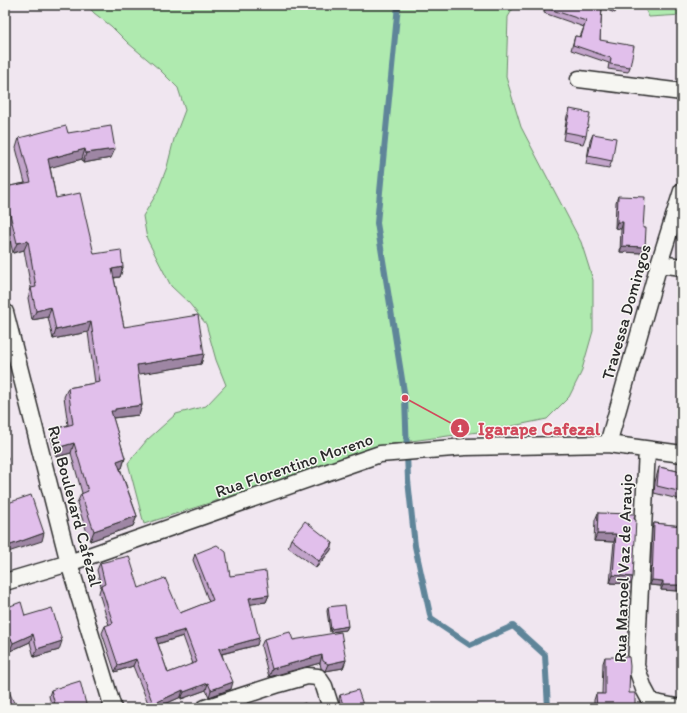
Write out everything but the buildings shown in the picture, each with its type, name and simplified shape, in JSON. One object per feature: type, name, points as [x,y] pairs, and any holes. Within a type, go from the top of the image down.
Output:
[{"type":"street","points":[[579,78],[682,92]]},
{"type":"street","name":"Travessa Domingos","points":[[608,444],[659,264],[682,191]]},
{"type":"street","points":[[659,264],[682,266]]},
{"type":"street","name":"Rua Boulevard Cafezal","points":[[5,312],[69,563],[113,708]]},
{"type":"street","name":"Rua Florentino Moreno","points":[[5,582],[69,563],[380,454],[465,447],[608,444],[682,454]]},
{"type":"street","name":"Rua Manoel Vaz de Araujo","points":[[647,450],[636,666],[644,689],[651,702],[681,708]]},
{"type":"street","points":[[205,708],[308,676],[318,677],[324,686],[331,708]]},
{"type":"green space","points":[[87,5],[515,5],[508,17],[506,77],[521,127],[581,242],[593,280],[593,331],[581,373],[569,397],[547,419],[493,430],[396,443],[144,524],[128,463],[147,440],[176,414],[206,406],[226,385],[216,360],[206,324],[189,303],[171,286],[147,239],[143,216],[157,193],[185,110],[178,88],[159,69],[128,43],[111,26],[94,13]]},
{"type":"green space","points":[[643,5],[682,5],[682,15],[649,17]]},
{"type":"waterway","points":[[398,5],[377,223],[405,398],[408,480],[415,546],[431,619],[470,645],[513,626],[545,655],[548,708]]},
{"type":"place","name":"Igarape Cafezal","points":[[405,398]]}]
